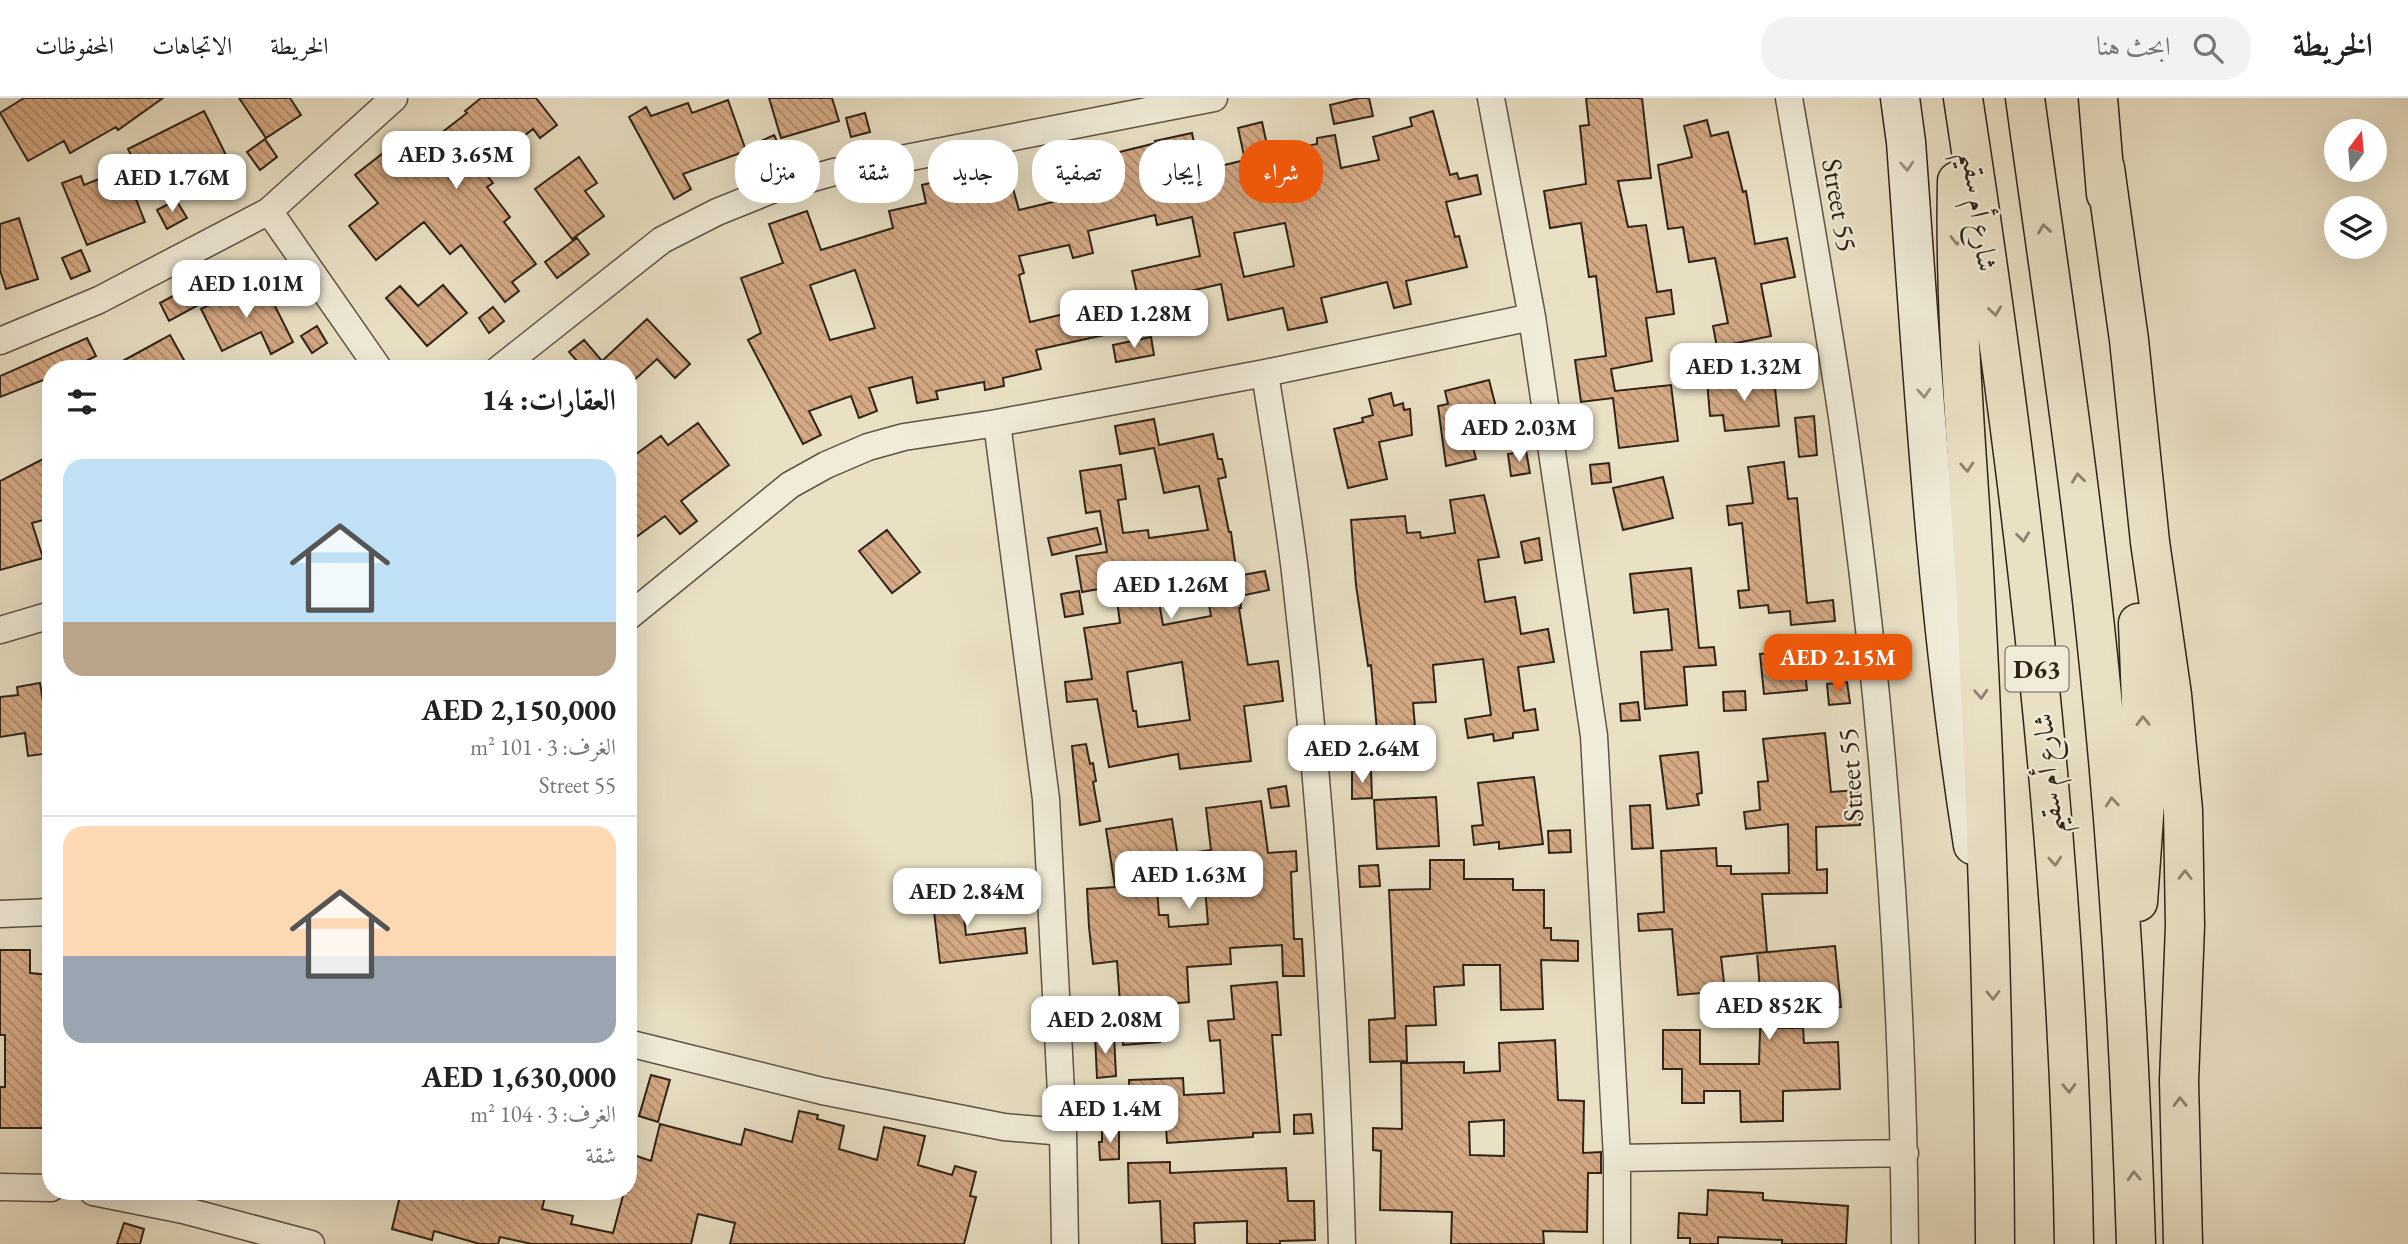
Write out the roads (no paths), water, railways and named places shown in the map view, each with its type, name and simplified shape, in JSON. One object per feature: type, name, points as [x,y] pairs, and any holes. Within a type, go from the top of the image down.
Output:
[{"type":"main road","points":[[1900,98],[1906,142],[1926,436],[1950,670],[1967,806],[1991,940]]},
{"type":"main road","name":"شارع أم سقيم","points":[[1962,98],[1956,208],[1958,338],[1976,610],[1991,940],[1995,1244]]},
{"type":"main road","name":"شارع أم سقيم","points":[[1962,98],[2009,419],[2050,799],[2068,1041],[2074,1244]]},
{"type":"main road","name":"D63","points":[[2025,98],[2058,323],[2099,666],[2125,984],[2136,1244]]},
{"type":"main road","points":[[2098,98],[2105,168],[2130,340],[2150,542],[2172,695],[2183,810],[2185,926],[2179,1081],[2183,1244]]},
{"type":"main road","points":[[2105,168],[2114,344],[2136,593],[2145,803],[2138,905],[2125,984]]},
{"type":"street","points":[[0,341],[99,300],[269,211],[394,98]]},
{"type":"street","points":[[510,360],[662,240],[717,212],[774,189],[834,172],[1214,98]]},
{"type":"street","points":[[1491,98],[1532,317],[1594,736],[1617,1158],[1617,1244]]},
{"type":"street","name":"Street 55","points":[[1788,98],[1822,283],[1862,568],[1877,710],[1894,923],[1905,1153],[1905,1244]]},
{"type":"street","points":[[269,211],[373,360]]},
{"type":"street","points":[[637,610],[790,485],[826,465],[868,447],[904,437],[997,423],[1265,373],[1532,317]]},
{"type":"street","points":[[1265,373],[1295,570],[1323,855],[1330,935],[1342,1244]]},
{"type":"street","points":[[997,423],[1045,799],[1063,1132],[1065,1244]]},
{"type":"street","points":[[0,630],[42,618]]},
{"type":"street","points":[[0,914],[42,912]]},
{"type":"street","points":[[637,1045],[822,1091],[1004,1127],[1063,1132]]},
{"type":"street","points":[[1617,1158],[1905,1153]]},
{"type":"street","points":[[0,1186],[42,1188]]},
{"type":"street","points":[[135,1200],[311,1244]]}]
